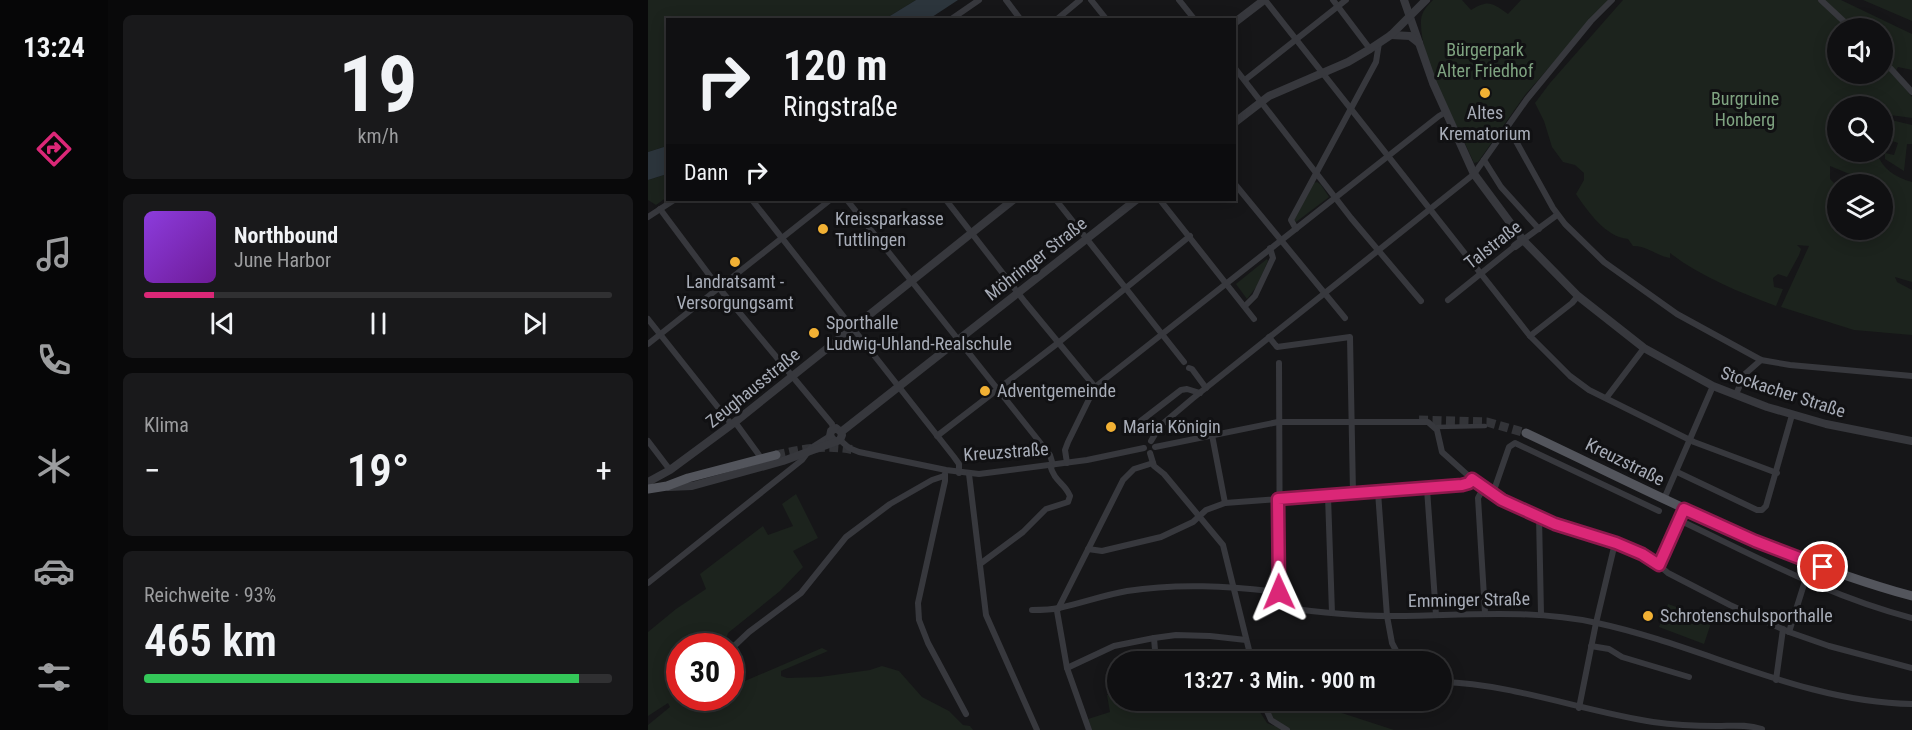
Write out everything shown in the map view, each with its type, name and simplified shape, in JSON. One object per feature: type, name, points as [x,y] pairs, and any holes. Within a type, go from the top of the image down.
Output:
[{"type":"main road","name":"Kreuzstraße","points":[[1526,433],[1684,509],[1808,562],[1854,579],[1912,596]]},
{"type":"main road","points":[[648,489],[667,486],[688,478],[776,455]]},
{"type":"main road","points":[[648,482],[688,478]]},
{"type":"street","points":[[953,18],[979,0]]},
{"type":"street","points":[[1006,0],[1020,18]]},
{"type":"street","points":[[1058,18],[1080,0]]},
{"type":"street","points":[[1091,0],[1102,18]]},
{"type":"street","points":[[1179,0],[1193,18]]},
{"type":"street","points":[[1236,22],[1264,0],[1530,336],[1570,376],[1589,390],[1690,440],[1777,473]]},
{"type":"street","points":[[1333,0],[1370,49]]},
{"type":"street","points":[[1245,80],[1346,0]]},
{"type":"street","name":"Stockacher Straße","points":[[1404,0],[1432,82],[1474,174],[1523,240],[1578,296],[1644,348],[1713,386],[1792,415],[1857,431],[1912,441]]},
{"type":"street","points":[[1236,121],[1269,96],[1361,55],[1391,35],[1426,0]]},
{"type":"street","points":[[1249,651],[1222,545],[1153,463],[1152,447],[1160,426],[1474,174],[1542,82],[1591,21],[1612,0]]},
{"type":"street","points":[[1821,0],[1840,18]]},
{"type":"street","points":[[1391,35],[1410,36],[1419,43]]},
{"type":"street","points":[[1296,228],[1291,220],[1376,62],[1379,43]]},
{"type":"street","points":[[1361,55],[1370,54],[1376,62]]},
{"type":"street","points":[[1236,69],[1336,198],[1421,301]]},
{"type":"street","points":[[1893,71],[1912,92]]},
{"type":"street","points":[[1067,463],[1065,450],[1095,387],[1446,112]]},
{"type":"street","points":[[1506,129],[1512,134],[1557,215],[1604,262],[1672,311],[1761,360],[1790,365],[1912,376]]},
{"type":"street","points":[[1484,160],[1501,187],[1539,229]]},
{"type":"street","points":[[1236,185],[1345,318]]},
{"type":"street","points":[[648,217],[674,201]]},
{"type":"street","points":[[753,201],[958,461],[959,473]]},
{"type":"street","points":[[648,344],[829,201]]},
{"type":"street","points":[[848,201],[1050,455],[1057,481],[1069,492],[1068,502],[1046,509],[1023,532],[980,564]]},
{"type":"street","points":[[947,201],[1017,292],[1095,387]]},
{"type":"street","name":"Zeughausstraße","points":[[648,482],[670,470],[734,424],[1012,201]]},
{"type":"street","points":[[1057,201],[1184,362]]},
{"type":"street","name":"Möhringer Straße","points":[[667,486],[669,488],[692,486],[807,453],[836,435],[1135,201]]},
{"type":"street","points":[[1161,201],[1254,319]]},
{"type":"street","points":[[660,210],[719,288],[832,424],[836,435]]},
{"type":"street","name":"Talstraße","points":[[1448,300],[1557,215]]},
{"type":"street","points":[[937,436],[999,390],[1190,236]]},
{"type":"street","points":[[1245,306],[1255,296],[1273,258],[1270,248]]},
{"type":"street","points":[[1530,336],[1578,296]]},
{"type":"street","points":[[648,319],[759,454]]},
{"type":"street","points":[[1269,337],[1277,347],[1350,337],[1353,494]]},
{"type":"street","points":[[1607,397],[1644,348]]},
{"type":"street","points":[[1736,394],[1745,374],[1761,360]]},
{"type":"street","points":[[1032,610],[1058,608],[1102,596],[1149,588],[1195,585],[1233,586],[1279,592],[1279,363]]},
{"type":"street","points":[[1189,368],[1192,369],[1203,390]]},
{"type":"street","points":[[1664,499],[1713,386]]},
{"type":"street","points":[[1133,427],[1181,390],[1203,390]]},
{"type":"street","points":[[1677,472],[1760,511],[1766,506],[1792,415]]},
{"type":"street","points":[[1152,447],[1278,422],[1428,422],[1435,427],[1485,426]]},
{"type":"street","points":[[1435,427],[1442,452],[1472,479],[1502,500],[1555,524],[1616,543],[1642,554],[1668,573],[1786,630],[1829,646],[1912,668]]},
{"type":"street","name":"Kreuzstraße","points":[[836,435],[849,448],[859,452],[945,473],[969,474],[1067,463],[1152,447]]},
{"type":"street","points":[[1212,435],[1225,503]]},
{"type":"street","points":[[648,441],[670,470]]},
{"type":"street","points":[[1493,493],[1509,447],[1515,443],[1659,511]]},
{"type":"street","points":[[648,583],[802,460],[807,453]]},
{"type":"street","points":[[1089,730],[1067,668],[1057,617],[1058,608],[1127,475],[1134,469],[1153,463]]},
{"type":"street","points":[[744,637],[801,593],[846,537],[890,504],[945,473],[935,533],[918,603],[919,620],[928,643],[966,714]]},
{"type":"street","points":[[969,474],[986,617],[1037,730]]},
{"type":"street","points":[[1088,549],[1102,552],[1140,544],[1175,532],[1206,510],[1225,503],[1427,489],[1462,485],[1469,483],[1472,479]]},
{"type":"street","points":[[1484,487],[1478,498],[1485,614]]},
{"type":"street","points":[[1427,489],[1436,615]]},
{"type":"street","points":[[1378,492],[1387,616],[1392,643],[1396,651]]},
{"type":"street","points":[[1328,496],[1332,613]]},
{"type":"street","points":[[1659,565],[1684,509]]},
{"type":"street","points":[[1539,516],[1541,614]]},
{"type":"street","points":[[1678,520],[1805,581],[1852,600],[1912,618]]},
{"type":"street","points":[[1579,708],[1596,623],[1616,543]]},
{"type":"street","points":[[1776,680],[1786,630],[1805,581]]},
{"type":"street","name":"Emminger Straße","points":[[1279,592],[1280,607],[1332,613],[1387,616],[1541,614],[1596,623],[1652,637],[1776,680],[1855,700],[1912,704]]},
{"type":"street","points":[[1067,668],[1114,646],[1154,638],[1210,636],[1246,640]]},
{"type":"street","points":[[1154,638],[1155,651]]},
{"type":"street","points":[[1591,646],[1609,649],[1622,657],[1689,677]]},
{"type":"street","points":[[1452,682],[1508,691],[1653,722],[1698,726],[1750,725],[1762,729]]},
{"type":"street","points":[[1266,711],[1271,720],[1287,730]]},
{"type":"green space","points":[[648,0],[916,0],[887,18],[666,18],[666,146],[648,152]]},
{"type":"green space","name":"Bürgerpark Alter Friedhof","points":[[1433,0],[1462,0],[1471,10],[1490,4],[1508,14],[1521,0],[1608,0],[1525,95],[1478,162],[1474,163],[1426,54],[1421,20],[1424,11]]},
{"type":"green space","name":"Burgruine Honberg","points":[[1623,0],[1841,0],[1879,18],[1827,18],[1827,84],[1893,84],[1893,25],[1912,34],[1912,70],[1898,67],[1894,74],[1912,97],[1912,118],[1893,115],[1893,96],[1827,96],[1827,162],[1881,162],[1890,172],[1912,182],[1912,282],[1895,277],[1897,282],[1912,290],[1912,335],[1854,330],[1781,307],[1809,246],[1797,245],[1801,249],[1787,277],[1778,274],[1773,278],[1774,287],[1783,289],[1776,306],[1707,277],[1670,253],[1670,258],[1633,246],[1628,239],[1612,234],[1592,216],[1576,194],[1584,180],[1584,173],[1575,165],[1563,162],[1552,147],[1544,121],[1535,103]]},
{"type":"green space","points":[[1863,0],[1912,0],[1912,21]]},
{"type":"green space","points":[[1893,120],[1912,125],[1912,144],[1907,144],[1904,171],[1890,162],[1893,162],[1893,155],[1898,143],[1893,141]]},
{"type":"green space","points":[[666,174],[666,198],[656,205],[648,200],[648,180]]},
{"type":"green space","points":[[1317,182],[1329,197],[1296,222],[1294,220],[1314,183]]},
{"type":"green space","points":[[1267,259],[1257,286],[1247,299],[1236,284]]},
{"type":"green space","points":[[796,494],[818,538],[793,551],[803,567],[780,591],[728,633],[666,633],[666,704],[648,716],[648,632],[676,609],[706,589],[700,574],[763,526],[768,535],[793,526],[782,504]]},
{"type":"green space","points":[[1668,604],[1712,620],[1704,644],[1659,627]]},
{"type":"green space","points":[[822,648],[828,651],[781,671],[781,676],[787,678],[820,677],[870,670],[882,666],[899,671],[922,697],[949,711],[963,725],[970,726],[973,730],[648,730],[648,725],[666,710],[744,711],[744,681]]},
{"type":"green space","points":[[1259,711],[1267,723],[1274,726],[1280,723],[1272,717],[1269,711],[1336,711],[1394,730],[1092,730],[1088,719],[1110,712]]},
{"type":"shaded area","points":[[916,0],[958,0],[931,18],[887,18]]},
{"type":"shaded area","points":[[666,146],[666,174],[648,180],[648,152]]},
{"type":"tunnel","points":[[1419,420],[1487,422],[1526,433]]},
{"type":"tunnel","points":[[776,455],[825,447],[854,450]]},
{"type":"place","name":"Altes Krematorium","points":[[1485,93]]},
{"type":"place","name":"Kreissparkasse Tuttlingen","points":[[823,229]]},
{"type":"place","name":"Landratsamt - Versorgungsamt","points":[[735,262]]},
{"type":"place","name":"Sporthalle Ludwig-Uhland-Realschule","points":[[814,333]]},
{"type":"place","name":"Adventgemeinde","points":[[985,391]]},
{"type":"place","name":"Maria Königin","points":[[1111,427]]},
{"type":"place","name":"Schrotenschulsporthalle","points":[[1648,616]]},
{"type":"route","points":[[1279,592],[1278,499],[1427,489],[1462,485],[1469,483],[1472,479],[1502,500],[1555,524],[1571,527],[1616,543],[1642,554],[1659,565],[1684,509],[1755,541],[1823,567]]}]
